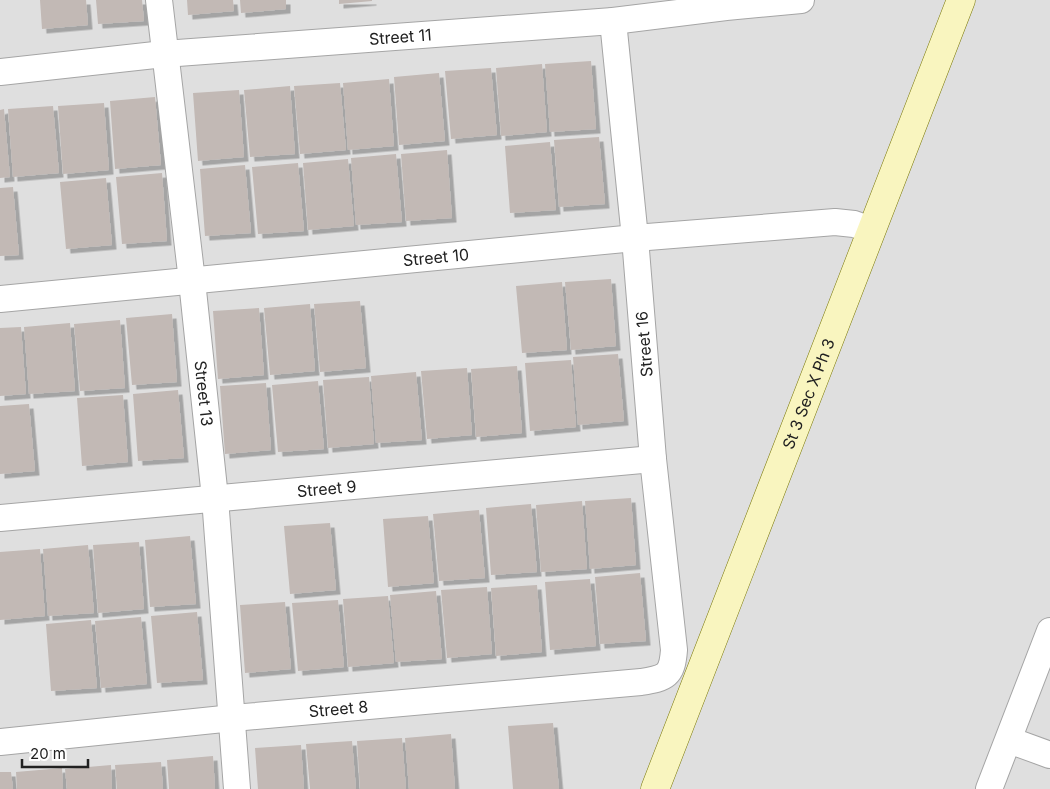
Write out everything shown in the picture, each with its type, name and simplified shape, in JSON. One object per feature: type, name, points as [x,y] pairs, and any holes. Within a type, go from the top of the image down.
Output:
[{"type":"main road","name":"St 3 Sec X Ph 3","points":[[655,789],[961,0]]},
{"type":"street","name":"Street 13","points":[[159,0],[215,498],[237,789]]},
{"type":"street","name":"Street 11","points":[[0,72],[164,54],[613,21],[726,3],[801,0]]},
{"type":"street","name":"Street 16","points":[[613,21],[635,238],[653,459],[673,634],[672,666]]},
{"type":"street","name":"Street 10","points":[[0,298],[635,238],[834,222],[854,224],[871,230]]},
{"type":"street","name":"Street 9","points":[[0,518],[653,459]]},
{"type":"street","points":[[989,789],[1050,631]]},
{"type":"street","points":[[672,666],[700,676]]},
{"type":"street","name":"Street 8","points":[[0,742],[233,718],[642,682],[663,678],[668,674],[672,666]]},
{"type":"street","points":[[1009,740],[1050,755]]},
{"type":"shaded area","points":[[0,0],[1050,0],[1050,789],[0,789]]},
{"type":"building","points":[[40,0],[86,0],[88,25],[42,29]]},
{"type":"building","points":[[96,0],[142,0],[144,21],[98,24]]},
{"type":"building","points":[[187,0],[233,0],[234,11],[188,15]]},
{"type":"building","points":[[240,0],[286,0],[286,9],[241,13]]},
{"type":"building","points":[[339,0],[372,0],[372,1],[339,4]]},
{"type":"building","points":[[591,61],[596,129],[550,132],[545,64]]},
{"type":"building","points":[[542,64],[547,132],[501,136],[496,68]]},
{"type":"building","points":[[491,68],[497,135],[451,139],[445,71]]},
{"type":"building","points":[[439,73],[445,141],[399,145],[394,77]]},
{"type":"building","points":[[389,79],[394,146],[348,150],[343,83]]},
{"type":"building","points":[[340,83],[346,150],[300,154],[294,86]]},
{"type":"building","points":[[290,86],[295,154],[250,157],[244,90]]},
{"type":"building","points":[[239,90],[244,157],[198,161],[193,93]]},
{"type":"building","points":[[155,97],[161,165],[115,169],[110,101]]},
{"type":"building","points":[[104,103],[109,170],[63,174],[58,106]]},
{"type":"building","points":[[53,106],[59,173],[13,177],[8,109]]},
{"type":"building","points":[[4,109],[10,177],[0,178],[0,110]]},
{"type":"building","points":[[599,137],[605,204],[559,207],[554,140]]},
{"type":"building","points":[[550,142],[556,210],[510,213],[505,146]]},
{"type":"building","points":[[447,150],[452,218],[406,221],[401,154]]},
{"type":"building","points":[[396,154],[402,222],[356,225],[351,158]]},
{"type":"building","points":[[348,159],[354,226],[308,230],[303,163]]},
{"type":"building","points":[[298,163],[304,231],[258,234],[252,167]]},
{"type":"building","points":[[245,165],[251,233],[205,236],[200,169]]},
{"type":"building","points":[[162,173],[167,241],[122,244],[116,177]]},
{"type":"building","points":[[106,178],[112,245],[66,249],[60,182]]},
{"type":"building","points":[[13,187],[19,255],[0,256],[0,188]]},
{"type":"building","points":[[611,279],[616,346],[571,350],[565,282]]},
{"type":"building","points":[[562,282],[567,350],[522,353],[516,286]]},
{"type":"building","points":[[360,301],[366,368],[320,372],[314,304]]},
{"type":"building","points":[[310,304],[315,371],[270,375],[264,308]]},
{"type":"building","points":[[259,308],[264,375],[218,379],[213,311]]},
{"type":"building","points":[[172,314],[177,382],[132,385],[126,318]]},
{"type":"building","points":[[120,320],[125,388],[80,391],[74,324]]},
{"type":"building","points":[[70,323],[75,391],[29,394],[24,327]]},
{"type":"building","points":[[21,327],[26,394],[0,396],[0,328]]},
{"type":"building","points":[[618,354],[624,421],[578,425],[573,357]]},
{"type":"building","points":[[571,360],[576,427],[530,431],[525,363]]},
{"type":"building","points":[[517,366],[522,433],[476,437],[471,369]]},
{"type":"building","points":[[467,368],[472,435],[427,439],[421,371]]},
{"type":"building","points":[[416,372],[422,440],[376,443],[371,376]]},
{"type":"building","points":[[369,377],[374,444],[328,448],[323,380]]},
{"type":"building","points":[[318,381],[324,449],[278,452],[272,385]]},
{"type":"building","points":[[266,383],[271,450],[225,454],[220,386]]},
{"type":"building","points":[[178,390],[184,458],[138,461],[133,394]]},
{"type":"building","points":[[123,395],[128,462],[82,466],[77,398]]},
{"type":"building","points":[[29,404],[35,471],[0,474],[0,406]]},
{"type":"building","points":[[631,498],[636,565],[590,569],[585,501]]},
{"type":"building","points":[[582,501],[587,569],[541,572],[536,505]]},
{"type":"building","points":[[531,504],[537,572],[491,575],[486,508]]},
{"type":"building","points":[[479,510],[485,578],[439,581],[433,514]]},
{"type":"building","points":[[428,516],[434,583],[388,587],[383,519]]},
{"type":"building","points":[[330,523],[336,590],[290,594],[284,526]]},
{"type":"building","points":[[190,536],[196,604],[150,607],[145,540]]},
{"type":"building","points":[[139,542],[144,609],[98,613],[93,545]]},
{"type":"building","points":[[88,545],[94,613],[48,616],[43,549]]},
{"type":"building","points":[[40,549],[45,616],[0,620],[0,552]]},
{"type":"building","points":[[640,573],[646,641],[600,644],[595,577]]},
{"type":"building","points":[[590,579],[596,646],[550,650],[545,582]]},
{"type":"building","points":[[537,585],[542,652],[496,656],[491,588]]},
{"type":"building","points":[[487,587],[492,654],[447,658],[441,590]]},
{"type":"building","points":[[436,591],[442,659],[396,662],[390,595]]},
{"type":"building","points":[[388,596],[394,663],[348,667],[343,599]]},
{"type":"building","points":[[338,600],[344,667],[298,671],[292,603]]},
{"type":"building","points":[[285,602],[291,669],[245,673],[240,605]]},
{"type":"building","points":[[197,612],[203,680],[157,683],[151,616]]},
{"type":"building","points":[[141,617],[147,684],[101,688],[95,621]]},
{"type":"building","points":[[91,620],[97,688],[51,691],[46,624]]},
{"type":"building","points":[[553,723],[559,789],[513,789],[508,726]]},
{"type":"building","points":[[451,734],[455,789],[409,789],[405,738]]},
{"type":"building","points":[[402,738],[406,789],[360,789],[357,741]]},
{"type":"building","points":[[352,741],[356,789],[310,789],[306,744]]},
{"type":"building","points":[[301,745],[304,789],[258,789],[255,748]]},
{"type":"building","points":[[213,756],[215,789],[169,789],[167,760]]},
{"type":"building","points":[[161,762],[163,789],[117,789],[115,765]]},
{"type":"building","points":[[111,765],[112,789],[67,789],[65,769]]},
{"type":"building","points":[[62,768],[63,789],[17,789],[16,772]]},
{"type":"building","points":[[0,772],[11,772],[13,789],[0,789]]}]
